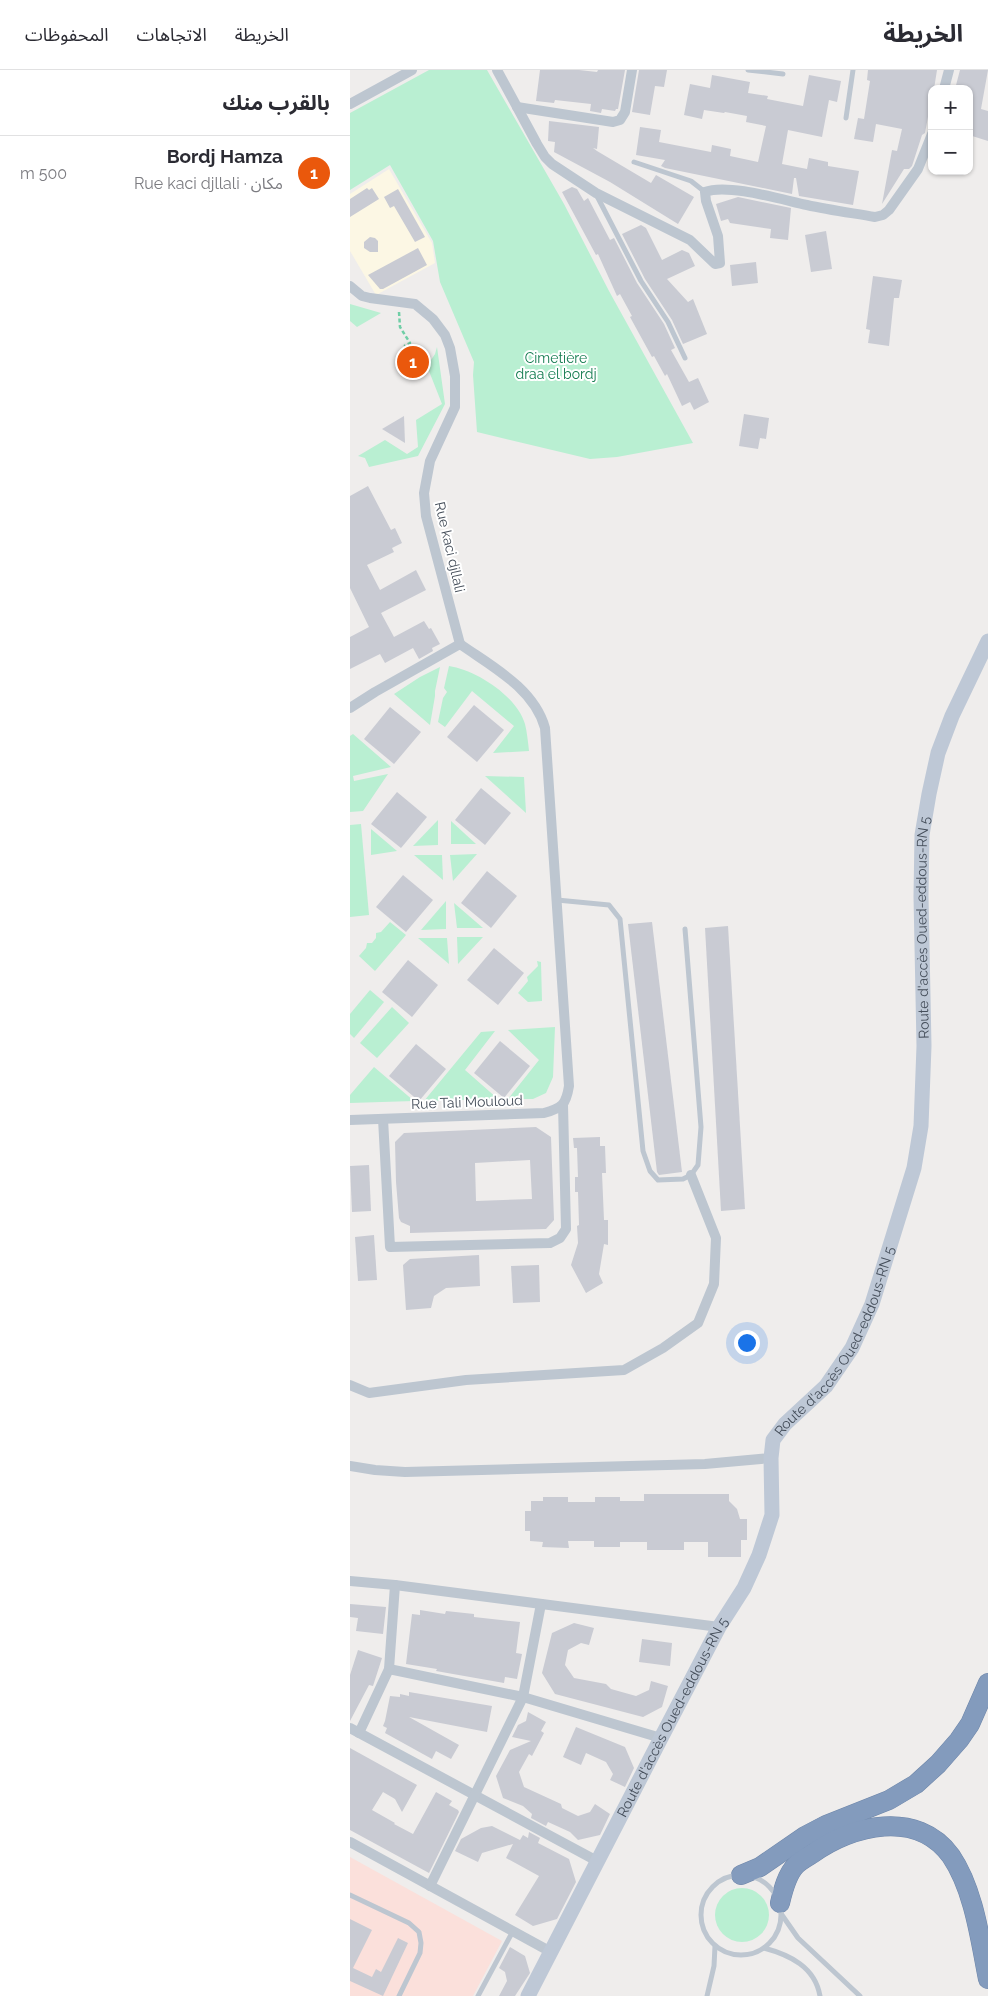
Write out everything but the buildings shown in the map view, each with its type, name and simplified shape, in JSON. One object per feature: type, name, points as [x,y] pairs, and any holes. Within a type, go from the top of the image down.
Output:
[{"type":"highway","points":[[741,1875],[760,1867],[805,1836],[826,1825],[889,1800],[916,1784],[960,1740],[970,1724],[988,1683]]},
{"type":"highway","points":[[781,1909],[785,1884],[796,1865],[832,1841],[851,1832],[870,1827],[892,1825],[916,1830],[934,1839],[951,1856],[973,1905],[988,1979]]},
{"type":"main road","name":"Route d'accès Oued-eddous-RN 5","points":[[528,1996],[719,1627],[744,1588],[759,1555],[772,1515],[771,1458],[773,1440],[785,1424],[826,1386],[852,1348],[872,1304],[914,1168],[921,1126],[924,1046],[921,896],[922,836],[938,753],[952,716],[988,642]]},
{"type":"street","points":[[350,104],[412,70]]},
{"type":"street","points":[[496,70],[545,157],[559,170],[596,193],[683,235],[715,264],[720,263],[720,247],[706,201],[706,192],[714,189],[765,195],[808,206],[875,217],[883,215],[889,210],[918,169],[928,144]]},
{"type":"street","points":[[517,107],[613,122],[620,120],[625,112],[632,70]]},
{"type":"street","points":[[945,85],[949,70]]},
{"type":"street","name":"Rue kaci djllali","points":[[350,286],[362,296],[416,304],[433,319],[445,335],[450,348],[455,376],[455,407],[430,461],[424,493],[426,516],[460,644]]},
{"type":"street","points":[[350,708],[460,644],[504,674],[528,697],[543,718],[546,728],[570,1086],[563,1105],[566,1229],[560,1238],[550,1242],[390,1247],[383,1119]]},
{"type":"street","name":"Rue Tali Mouloud","points":[[350,1120],[544,1113],[563,1105]]},
{"type":"street","points":[[350,1385],[369,1393],[466,1380],[624,1370],[663,1348],[698,1323],[714,1284],[716,1238],[691,1175]]},
{"type":"street","points":[[350,1466],[406,1472],[705,1464],[771,1458]]},
{"type":"street","points":[[350,1581],[396,1585],[719,1627]]},
{"type":"street","points":[[396,1585],[389,1670],[354,1731],[597,1861]]},
{"type":"street","points":[[430,1886],[476,1796],[523,1697],[541,1604]]},
{"type":"street","points":[[389,1670],[523,1697],[661,1738]]},
{"type":"street","points":[[350,1842],[552,1952]]},
{"type":"lane","points":[[748,70],[783,74]]},
{"type":"lane","points":[[846,118],[853,70]]},
{"type":"lane","points":[[634,162],[691,181],[706,192]]},
{"type":"lane","points":[[596,193],[641,281],[668,322],[685,358]]},
{"type":"lane","points":[[557,900],[609,905],[620,919],[643,1151],[650,1171],[658,1180],[682,1179],[691,1175],[698,1165],[701,1127],[684,929]]},
{"type":"lane","points":[[781,1909],[780,1928],[774,1940],[753,1954],[740,1956],[727,1953],[715,1946],[706,1936],[702,1922],[702,1908],[706,1895],[715,1884],[727,1877],[754,1876],[765,1882],[774,1891],[781,1909],[798,1938],[860,1996]]},
{"type":"lane","points":[[350,1895],[409,1923],[419,1932],[420,1953],[399,1996]]},
{"type":"lane","points":[[478,1996],[513,1930]]},
{"type":"lane","points":[[707,1996],[714,1966],[715,1946]]},
{"type":"lane","points":[[764,1948],[783,1953],[810,1972],[819,1988],[820,1996]]},
{"type":"path","points":[[398,301],[400,327],[410,343],[404,346]]},
{"type":"shaded area","points":[[389,169],[432,243],[435,263],[376,295],[350,251],[350,194]]},
{"type":"shaded area","points":[[350,1857],[502,1941],[473,1996],[350,1996]]},
{"type":"green space","name":"Cimetière draa el bordj","points":[[429,70],[487,70],[564,204],[609,291],[693,443],[617,457],[590,459],[477,432],[473,375],[474,362],[440,282],[433,241],[390,165],[350,190],[350,113]]},
{"type":"green space","points":[[350,304],[381,313],[357,327],[350,321]]},
{"type":"green space","points":[[437,347],[445,404],[418,456],[369,467],[365,458],[358,456],[385,440],[407,454],[418,447],[416,420],[442,404],[427,366]]},
{"type":"green space","points":[[449,666],[460,668],[483,679],[505,694],[521,714],[525,724],[529,751],[493,753],[514,726],[472,691],[445,727],[438,722],[443,698],[447,692],[444,688]]},
{"type":"green space","points":[[440,667],[435,691],[430,725],[394,694]]},
{"type":"green space","points":[[353,734],[391,767],[353,776],[354,781],[388,774],[363,811],[350,812],[350,736]]},
{"type":"green space","points":[[485,776],[524,777],[526,813]]},
{"type":"green space","points":[[438,820],[438,845],[413,846]]},
{"type":"green space","points":[[451,821],[476,844],[451,844]]},
{"type":"green space","points":[[361,824],[369,915],[350,917],[350,825]]},
{"type":"green space","points":[[371,829],[397,851],[371,855]]},
{"type":"green space","points":[[477,854],[453,881],[450,855]]},
{"type":"green space","points":[[414,855],[442,855],[443,880]]},
{"type":"green space","points":[[446,901],[446,929],[421,930]]},
{"type":"green space","points":[[454,903],[483,928],[457,928]]},
{"type":"green space","points":[[390,922],[406,935],[375,971],[359,956],[366,948],[367,943],[372,943],[376,938],[376,933],[381,932]]},
{"type":"green space","points":[[457,937],[483,937],[458,964]]},
{"type":"green space","points":[[418,938],[447,938],[449,964]]},
{"type":"green space","points":[[537,961],[541,962],[542,1001],[528,1002],[518,993],[528,981],[527,977],[538,966]]},
{"type":"green space","points":[[370,990],[384,1002],[354,1038],[350,1034],[350,1014]]},
{"type":"green space","points":[[392,1007],[409,1023],[377,1058],[360,1043]]},
{"type":"green space","points":[[555,1027],[553,1077],[546,1093],[533,1099],[508,1099],[539,1060],[508,1030]]},
{"type":"green space","points":[[495,1031],[465,1070],[498,1099],[424,1101],[481,1032]]},
{"type":"green space","points":[[374,1067],[414,1101],[350,1103],[350,1095]]},
{"type":"green space","points":[[737,1888],[747,1888],[757,1892],[765,1900],[769,1915],[765,1930],[757,1938],[747,1942],[737,1942],[727,1938],[719,1930],[715,1920],[715,1910],[719,1900],[727,1892]]},
{"type":"place","name":"Bordj Hamza","points":[[413,362]]}]
